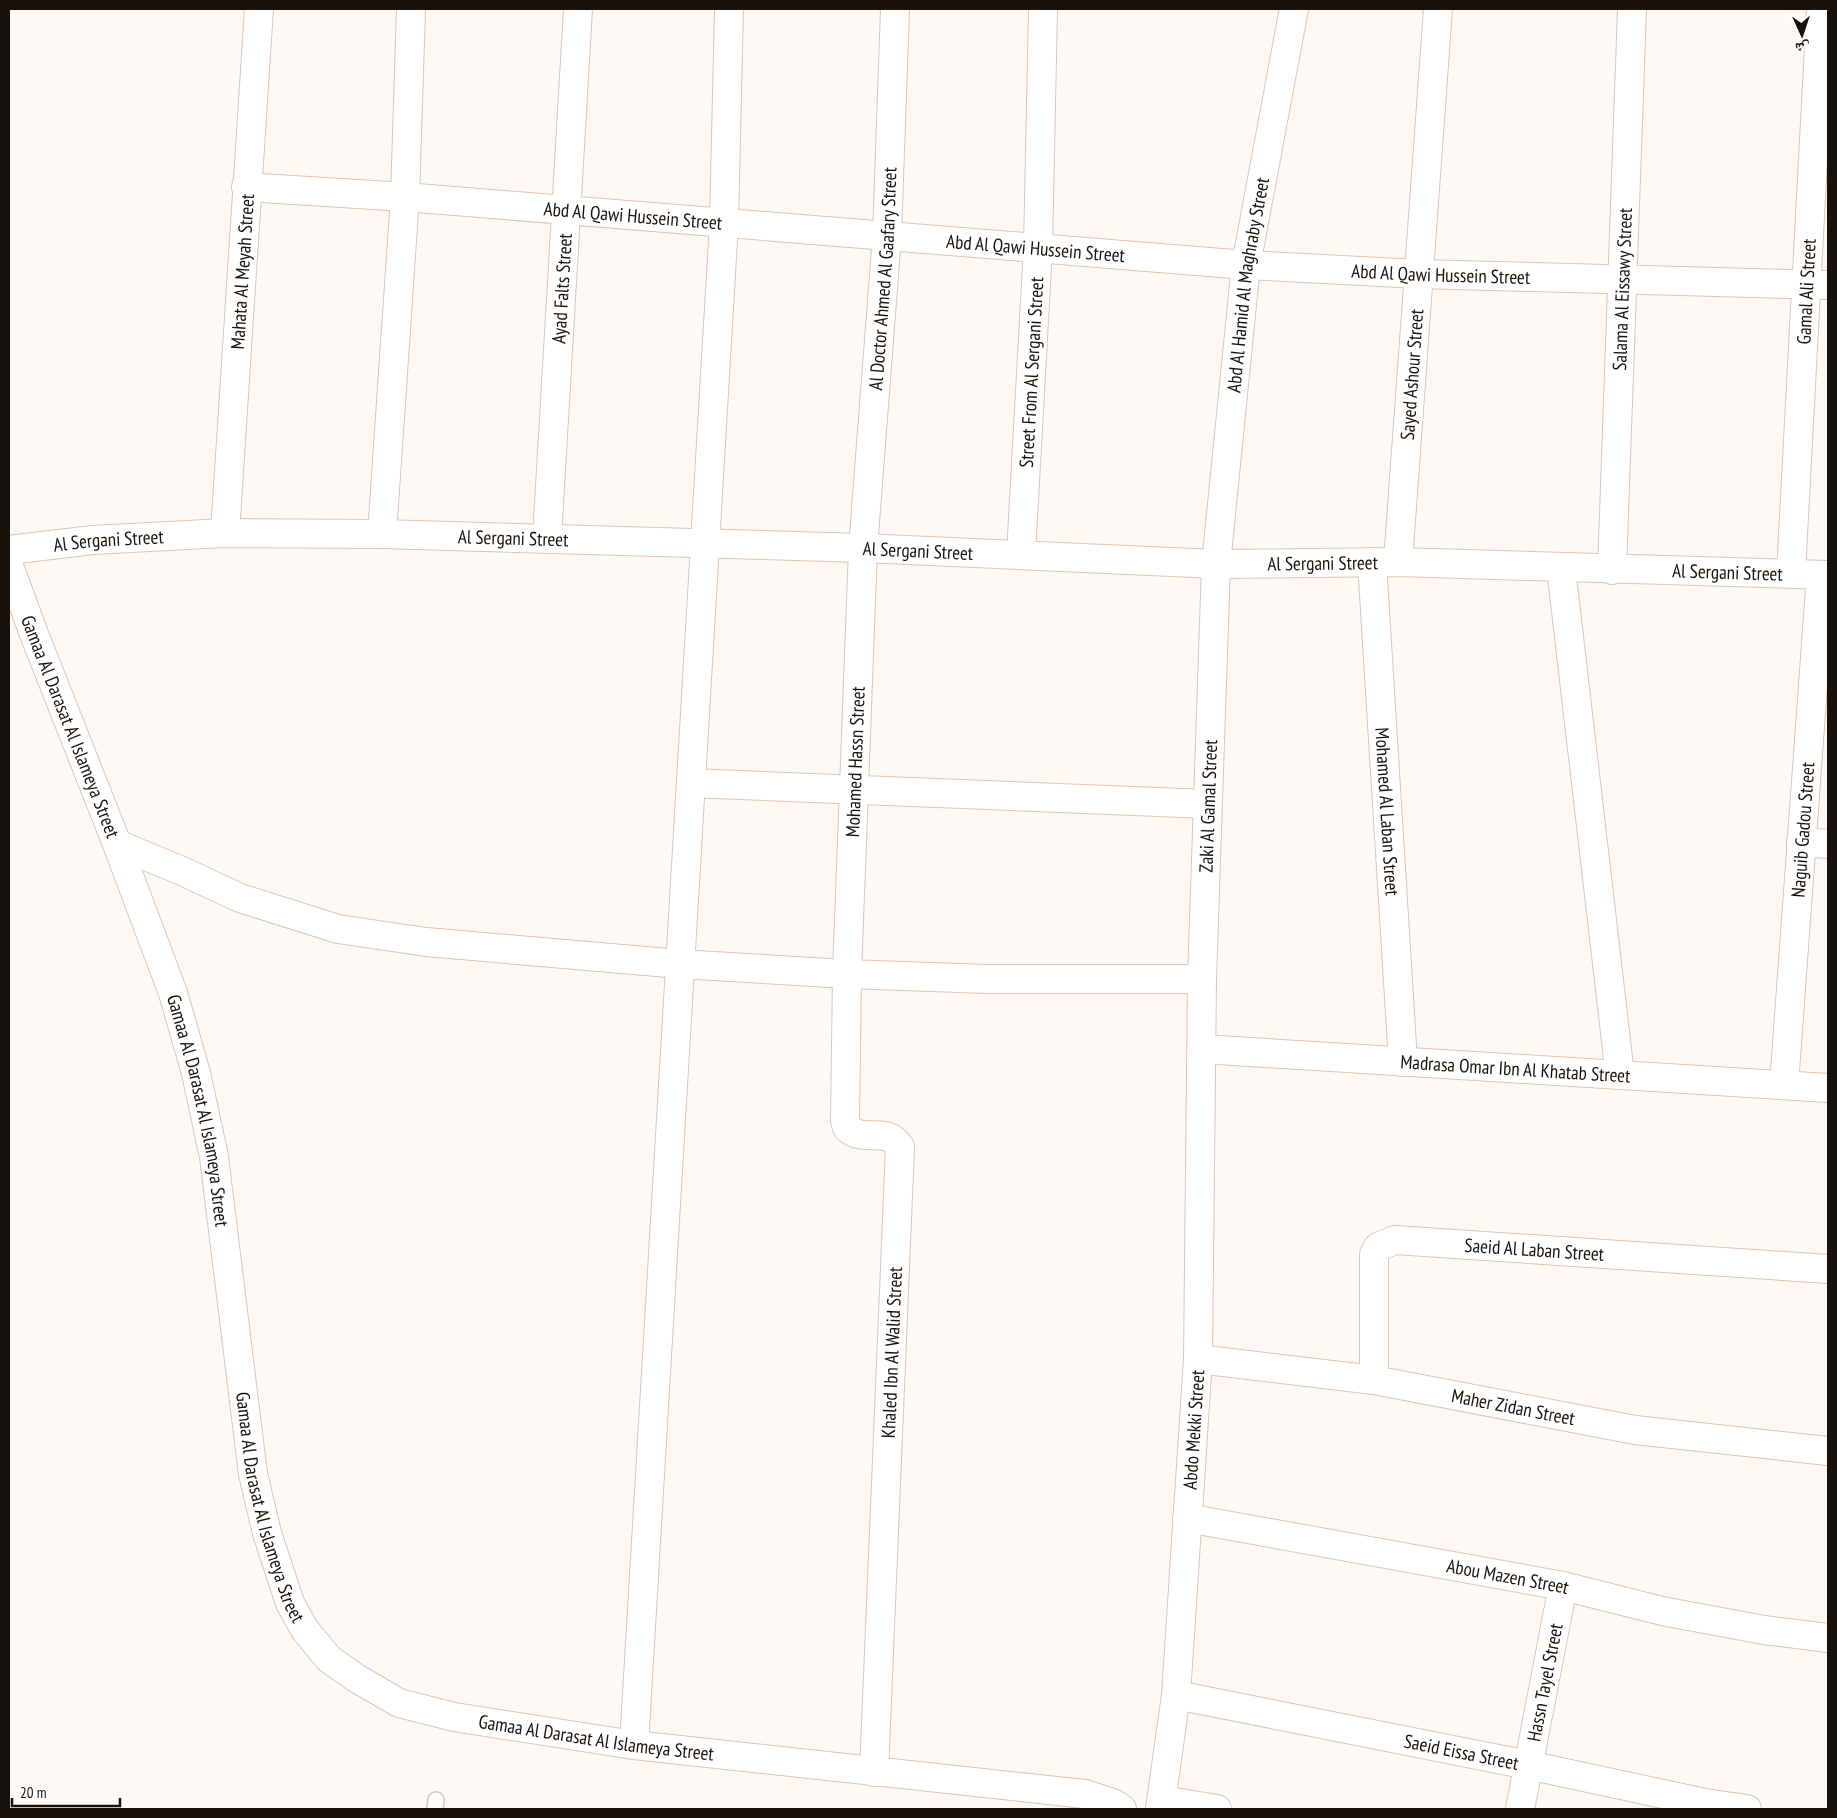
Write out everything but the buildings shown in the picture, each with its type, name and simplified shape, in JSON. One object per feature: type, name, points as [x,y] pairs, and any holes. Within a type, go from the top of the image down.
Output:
[{"type":"street","name":"Mahata Al Meyah Street","points":[[225,532],[259,9]]},
{"type":"street","points":[[382,534],[405,197],[411,9]]},
{"type":"street","name":"Ayad Falts Street","points":[[547,538],[578,9]]},
{"type":"street","points":[[634,1745],[724,223],[729,9]]},
{"type":"street","name":"Al Doctor Ahmed Al Gaafary Street","points":[[863,548],[887,236],[895,9]]},
{"type":"street","name":"Street From Al Sergani Street","points":[[1021,554],[1038,248],[1043,9]]},
{"type":"street","name":"Abd Al Hamid Al Maghraby Street","points":[[1216,564],[1246,265],[1294,9]]},
{"type":"street","name":"Sayed Ashour Street","points":[[1385,562],[1419,274],[1438,9]]},
{"type":"street","name":"Salama Al Eissawy Street","points":[[1612,570],[1632,9]]},
{"type":"street","name":"Gamal Ali Street","points":[[1791,573],[1817,285],[1821,9]]},
{"type":"street","name":"Abd Al Qawi Hussein Street","points":[[246,187],[405,197],[1246,265],[1419,274],[1817,285]]},
{"type":"street","name":"Al Sergani Street","points":[[9,550],[93,540],[225,532],[382,534],[547,538],[705,545],[863,548],[1216,564],[1385,562],[1825,575]]},
{"type":"street","name":"Mohamed Hassn Street","points":[[847,974],[863,548]]},
{"type":"street","name":"Mohamed Al Laban Street","points":[[1385,562],[1403,1062]]},
{"type":"street","name":"Zaki Al Gamal Street","points":[[1202,1049],[1207,804],[1216,564]]},
{"type":"street","name":"Gamaa Al Darasat Al Islameya Street","points":[[9,566],[173,993],[196,1073],[214,1157],[254,1474],[267,1533],[293,1610],[305,1630],[329,1659],[356,1678],[399,1703],[454,1717],[634,1745],[1085,1794],[1113,1803],[1122,1809]]},
{"type":"street","points":[[1561,568],[1620,1075]]},
{"type":"street","name":"Naguib Gadou Street","points":[[1784,1085],[1801,842],[1825,575]]},
{"type":"street","points":[[691,784],[1207,804]]},
{"type":"street","points":[[1801,842],[1828,844]]},
{"type":"street","points":[[117,844],[240,898],[338,929],[426,942],[680,964],[847,974],[987,979],[1202,979]]},
{"type":"street","name":"Khaled Ibn Al Walid Street","points":[[847,974],[845,1121],[847,1128],[859,1136],[887,1135],[895,1140],[900,1147],[874,1772]]},
{"type":"street","name":"Madrasa Omar Ibn Al Khatab Street","points":[[1202,1049],[1828,1088]]},
{"type":"street","name":"Abdo Mekki Street","points":[[1161,1804],[1176,1695],[1198,1359],[1202,1049]]},
{"type":"street","name":"Saeid Al Laban Street","points":[[1374,1380],[1374,1254],[1378,1246],[1395,1240],[1828,1268]]},
{"type":"street","name":"Maher Zidan Street","points":[[1198,1359],[1374,1380],[1635,1430],[1828,1451]]},
{"type":"street","name":"Abou Mazen Street","points":[[1188,1518],[1563,1586],[1662,1611],[1764,1630],[1828,1638]]},
{"type":"street","name":"Hassn Tayel Street","points":[[1520,1809],[1563,1586]]},
{"type":"street","name":"Saeid Eissa Street","points":[[1176,1695],[1528,1765],[1705,1806],[1747,1809]]},
{"type":"street","points":[[1161,1804],[1217,1809]]}]
